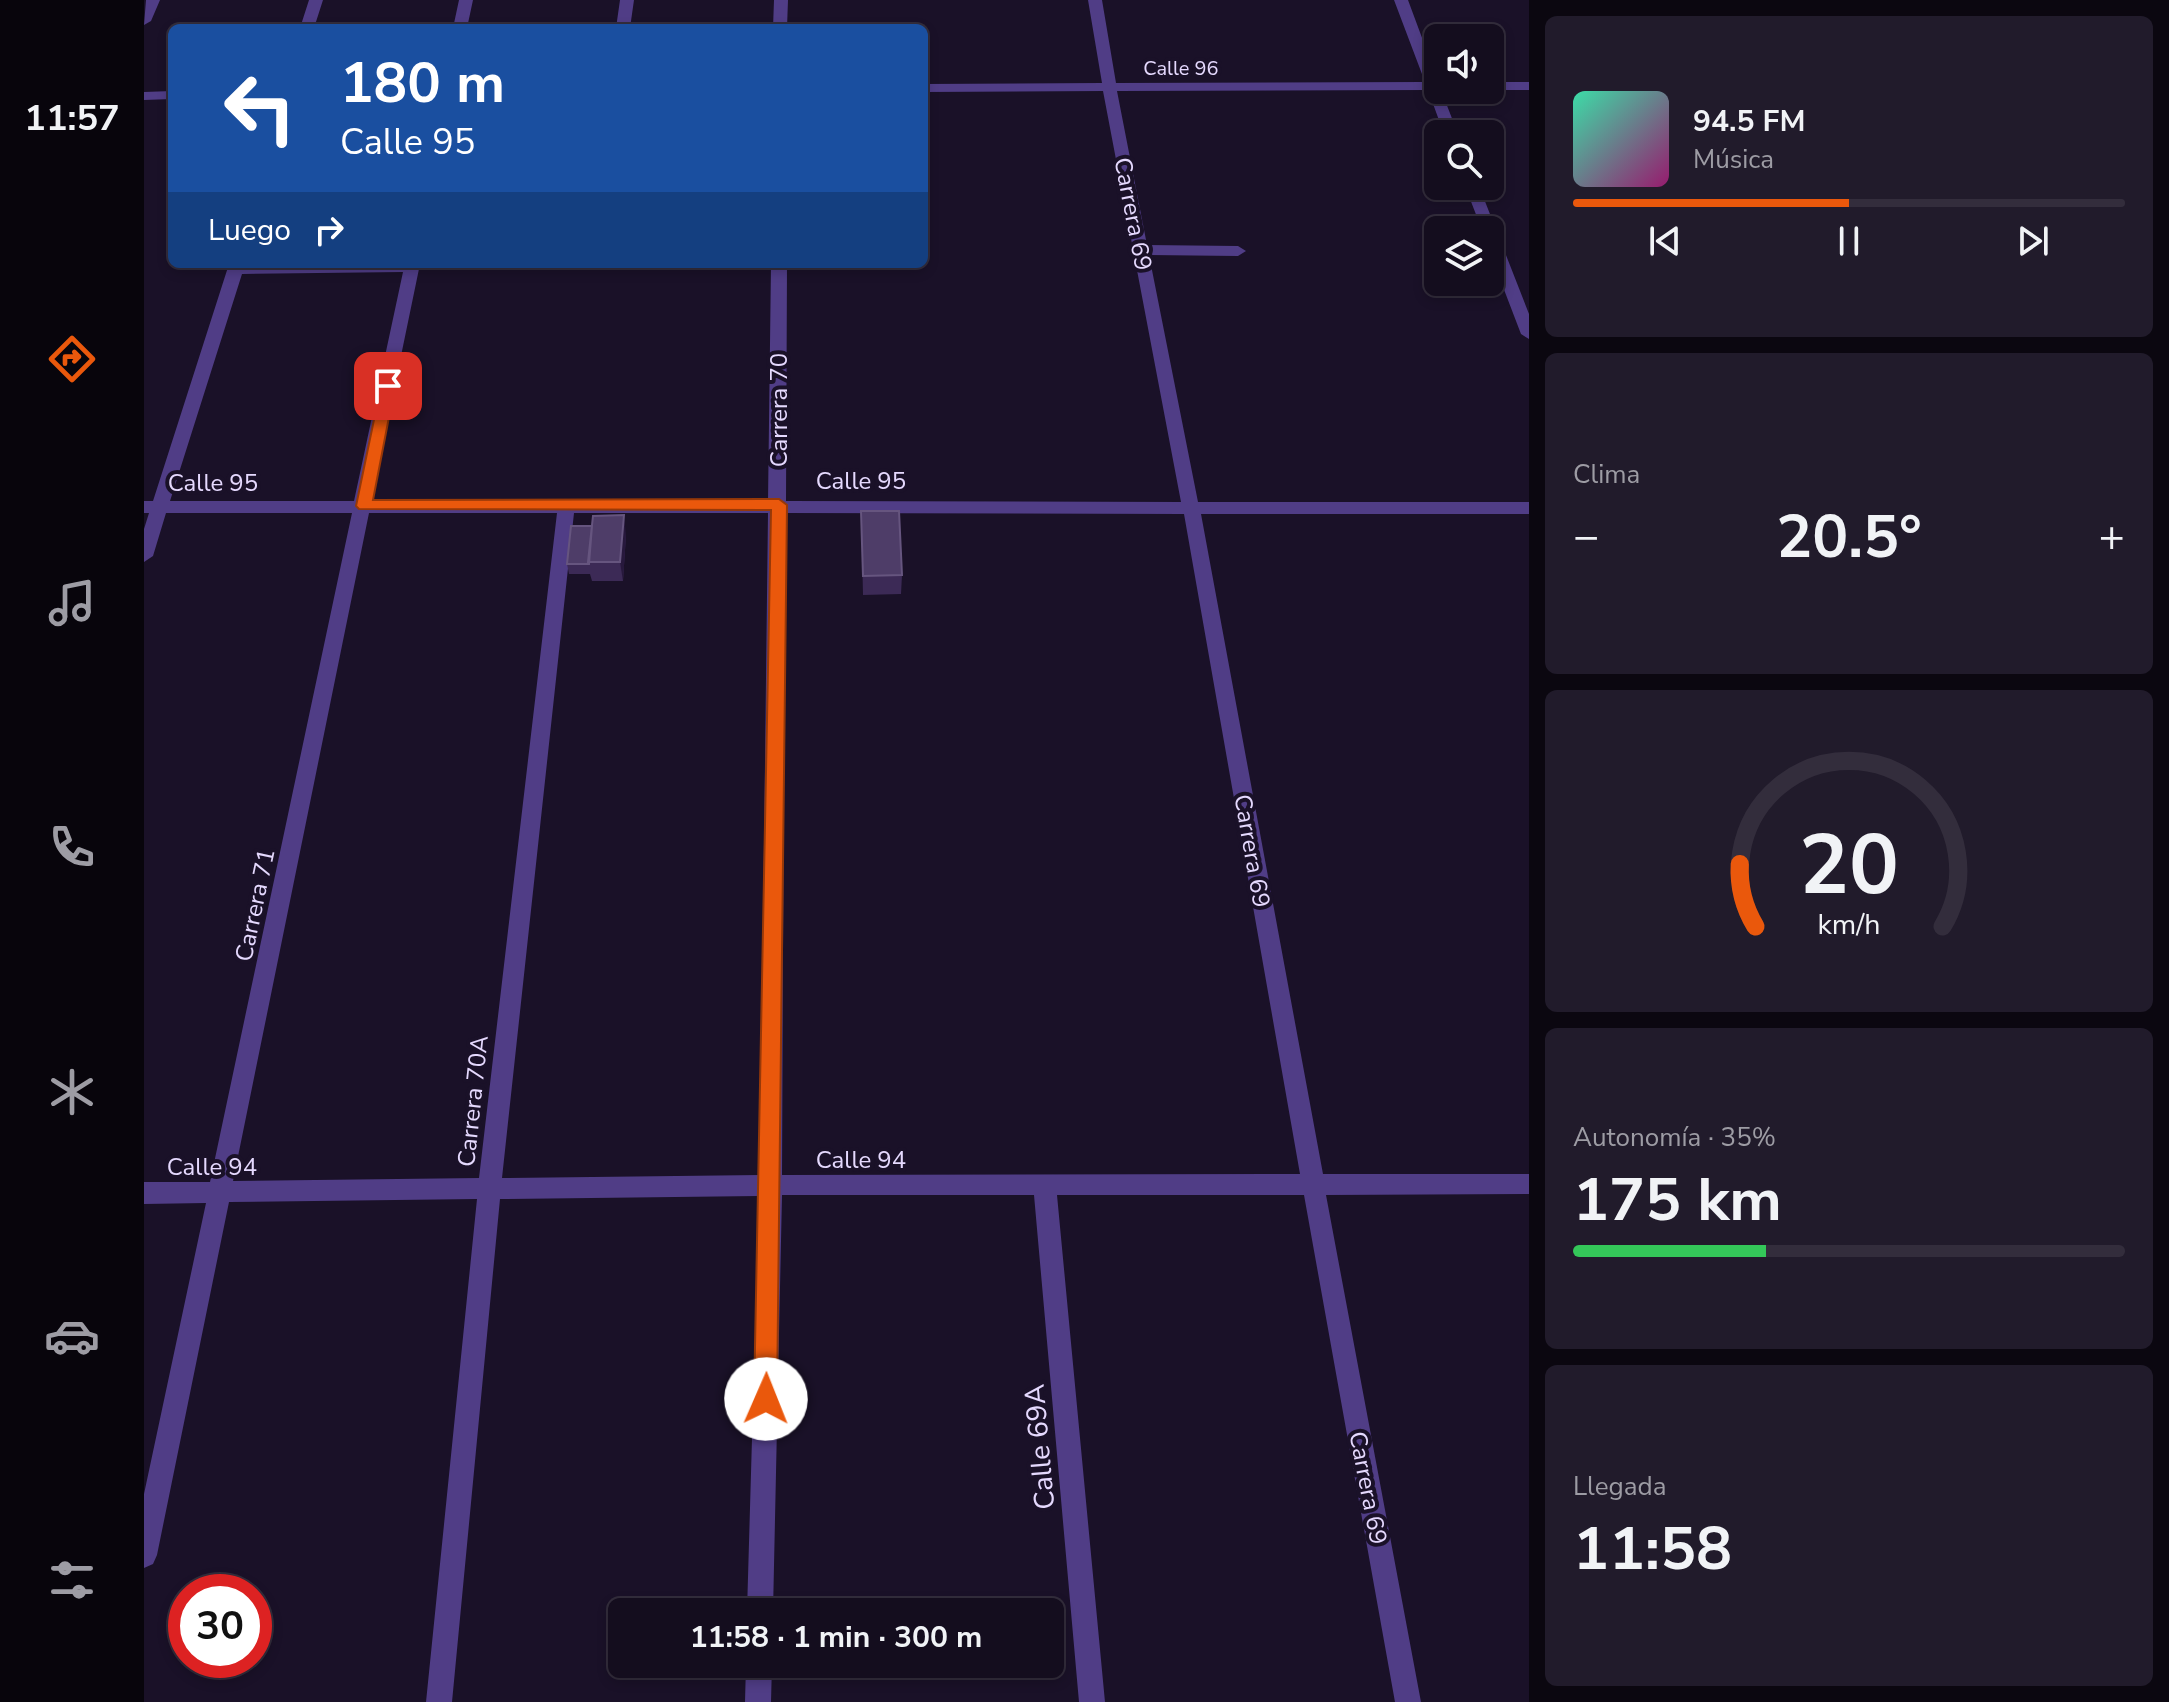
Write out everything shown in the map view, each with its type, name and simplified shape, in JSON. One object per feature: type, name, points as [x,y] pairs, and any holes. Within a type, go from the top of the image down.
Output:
[{"type":"street","points":[[144,21],[153,0]]},
{"type":"street","points":[[308,24],[316,0]]},
{"type":"street","points":[[461,24],[466,0]]},
{"type":"street","points":[[624,24],[627,0]]},
{"type":"street","points":[[780,24],[781,0]]},
{"type":"street","name":"Carrera 69","points":[[1095,0],[1108,88],[1191,508],[1311,1185],[1408,1702]]},
{"type":"street","points":[[1401,0],[1424,57]]},
{"type":"street","name":"Calle 96","points":[[928,88],[1424,86]]},
{"type":"street","points":[[1504,86],[1529,86]]},
{"type":"street","points":[[144,96],[168,95]]},
{"type":"street","points":[[1140,250],[1238,251]]},
{"type":"street","points":[[144,556],[151,507],[235,268]]},
{"type":"street","name":"Carrera 71","points":[[144,1555],[411,268]]},
{"type":"street","name":"Carrera 70","points":[[760,1598],[771,1185],[779,268]]},
{"type":"street","points":[[1504,270],[1529,334]]},
{"type":"street","name":"Calle 95","points":[[151,507],[779,505],[1529,508]]},
{"type":"street","name":"Carrera 70A","points":[[439,1702],[489,1191],[566,507]]},
{"type":"street","name":"Calle 94","points":[[144,1193],[489,1191],[771,1185],[1529,1184]]},
{"type":"street","name":"Calle 69A","points":[[1045,1187],[1092,1702]]},
{"type":"street","points":[[758,1702],[759,1678]]},
{"type":"building","points":[[861,511],[899,511],[902,575],[863,576]]},
{"type":"building","points":[[624,515],[620,562],[588,562],[593,516]]},
{"type":"building","points":[[571,526],[592,526],[589,564],[567,564]]},
{"type":"route","points":[[388,386],[364,506],[779,505],[766,1399]]}]
